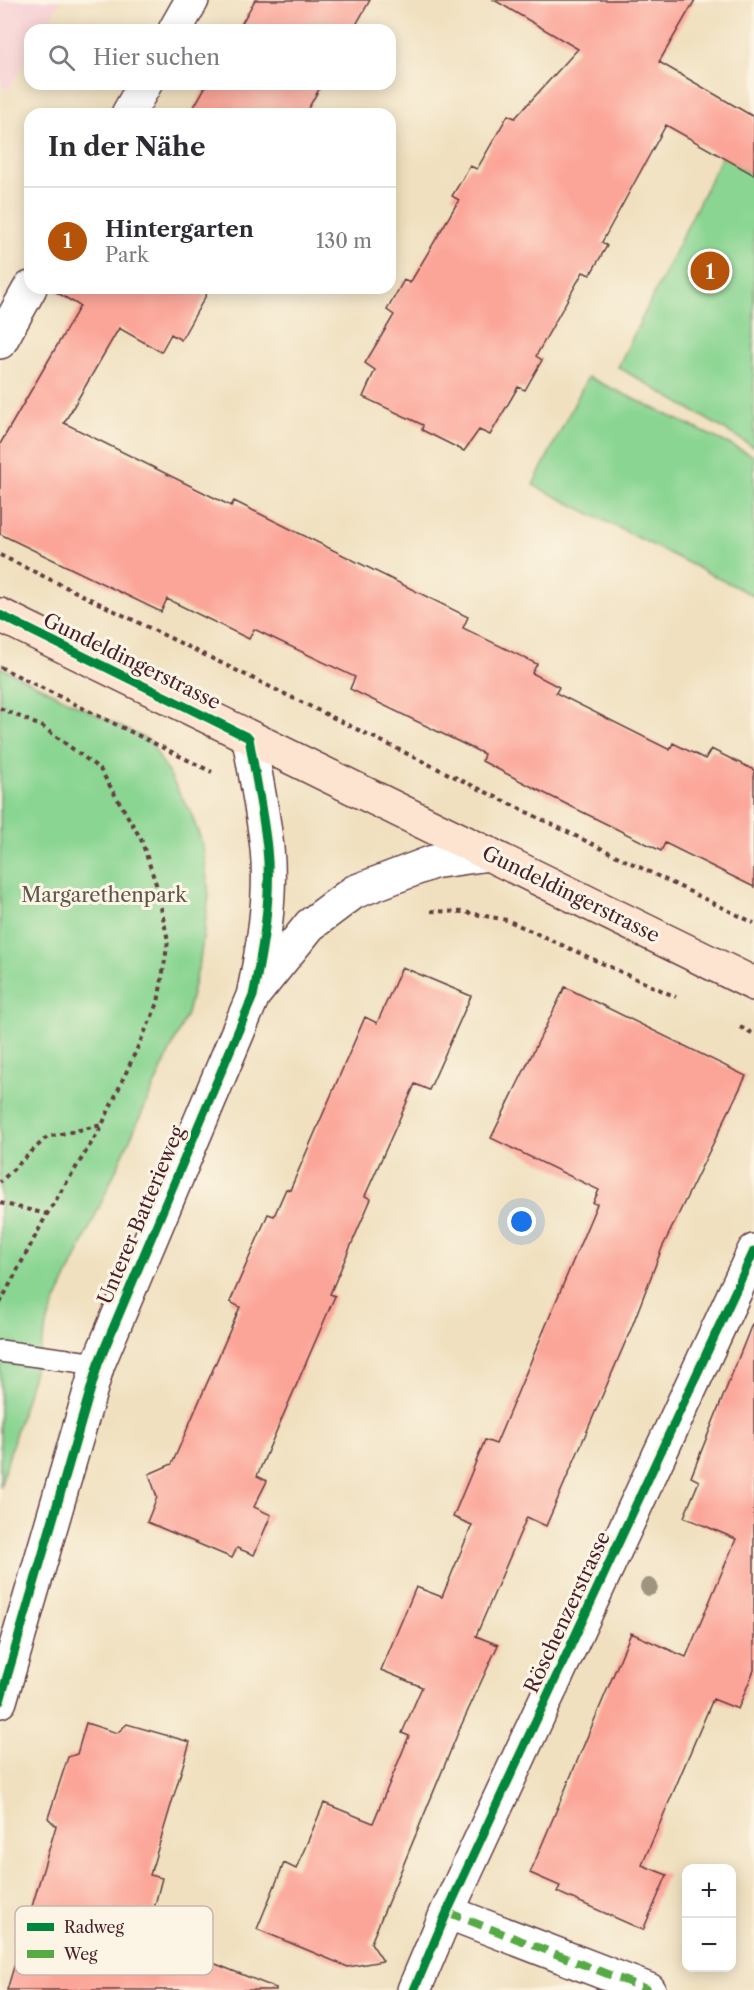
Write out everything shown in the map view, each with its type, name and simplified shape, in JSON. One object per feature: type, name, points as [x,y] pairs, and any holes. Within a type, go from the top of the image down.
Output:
[{"type":"main road","name":"Gundeldingerstrasse","points":[[0,615],[754,984]]},
{"type":"street","points":[[178,24],[192,0]]},
{"type":"street","points":[[131,108],[142,90]]},
{"type":"street","points":[[0,342],[27,294]]},
{"type":"street","name":"Unterer Batterieweg","points":[[0,1701],[98,1365],[253,996],[267,905],[267,849],[249,738]]},
{"type":"street","name":"Unterer Batterieweg","points":[[253,996],[310,925],[354,892],[433,862],[489,854]]},
{"type":"street","name":"Röschenzerstrasse","points":[[414,1990],[447,1912],[754,1251]]},
{"type":"street","points":[[447,1912],[649,1990]]},
{"type":"lane","points":[[0,1351],[98,1365]]},
{"type":"path","points":[[0,555],[754,923]]},
{"type":"path","points":[[0,708],[43,727],[100,769],[141,839],[156,884],[168,941],[158,1003],[102,1125],[47,1214],[0,1303]]},
{"type":"path","points":[[0,1182],[47,1137],[102,1125]]},
{"type":"path","points":[[0,1203],[47,1214]]},
{"type":"shaded area","points":[[0,0],[61,0],[47,24],[24,24],[24,63],[8,90],[0,85]]},
{"type":"green space","points":[[722,156],[754,175],[754,447],[618,367]]},
{"type":"green space","points":[[588,377],[754,456],[754,596],[533,485]]},
{"type":"green space","name":"Margarethenpark","points":[[0,667],[150,741],[191,813],[203,846],[209,895],[200,960],[187,1014],[50,1315],[0,1487]]},
{"type":"building","points":[[255,0],[370,0],[356,24],[241,24]]},
{"type":"building","points":[[494,0],[695,0],[659,62],[754,117],[754,175],[666,125],[602,242],[607,246],[590,275],[583,272],[536,356],[542,360],[525,390],[518,387],[490,435],[479,430],[464,451],[422,430],[423,425],[363,397],[375,370],[365,363],[394,315],[387,310],[404,280],[410,283],[459,200],[452,196],[470,166],[477,169],[508,115],[515,118],[578,49]]},
{"type":"building","points":[[204,90],[319,90],[308,108],[193,108]]},
{"type":"building","points":[[59,294],[207,294],[181,340],[171,334],[161,352],[119,328],[64,423],[231,506],[234,501],[468,617],[463,628],[537,664],[532,673],[559,687],[556,693],[670,750],[673,743],[705,759],[711,749],[754,770],[754,887],[665,843],[661,851],[544,793],[482,761],[484,754],[350,689],[355,677],[254,629],[249,639],[167,599],[161,612],[0,534],[0,444],[80,306]]},
{"type":"building","points":[[402,967],[471,996],[429,1090],[415,1084],[365,1196],[371,1199],[330,1294],[335,1296],[257,1476],[267,1481],[254,1507],[271,1515],[254,1555],[237,1548],[232,1558],[147,1522],[157,1497],[149,1474],[172,1464],[240,1307],[230,1302],[268,1214],[274,1216],[286,1189],[290,1190],[365,1017],[377,1023]]},
{"type":"building","points":[[565,987],[746,1076],[662,1248],[631,1329],[546,1526],[527,1517],[476,1636],[498,1645],[460,1728],[371,1943],[383,1961],[348,1967],[257,1929],[284,1863],[296,1869],[324,1803],[373,1823],[409,1736],[402,1733],[422,1687],[381,1670],[416,1587],[442,1597],[472,1525],[453,1517],[485,1440],[496,1444],[597,1204],[593,1203],[599,1190],[491,1138]]},
{"type":"building","points":[[752,1324],[754,1325],[754,1670],[738,1709],[713,1699],[642,1865],[667,1875],[643,1930],[557,1892],[560,1886],[530,1873],[631,1633],[686,1657],[736,1539],[684,1517],[699,1481],[691,1477]]},
{"type":"building","points":[[86,1723],[117,1733],[127,1724],[190,1742],[150,1875],[162,1878],[155,1906],[32,1906],[56,1826],[48,1818],[68,1757],[77,1754]]},
{"type":"building","points":[[15,1963],[15,1975],[213,1975],[213,1963],[276,1988],[276,1990],[7,1990]]},
{"type":"marked path","points":[[447,1912],[649,1990]]},
{"type":"cycle path","points":[[0,615],[249,738],[261,806],[268,866],[263,941],[253,996],[98,1364],[0,1701]]},
{"type":"cycle path","points":[[414,1990],[447,1912],[754,1251]]},
{"type":"place","name":"Hintergarten","points":[[710,271]]}]
